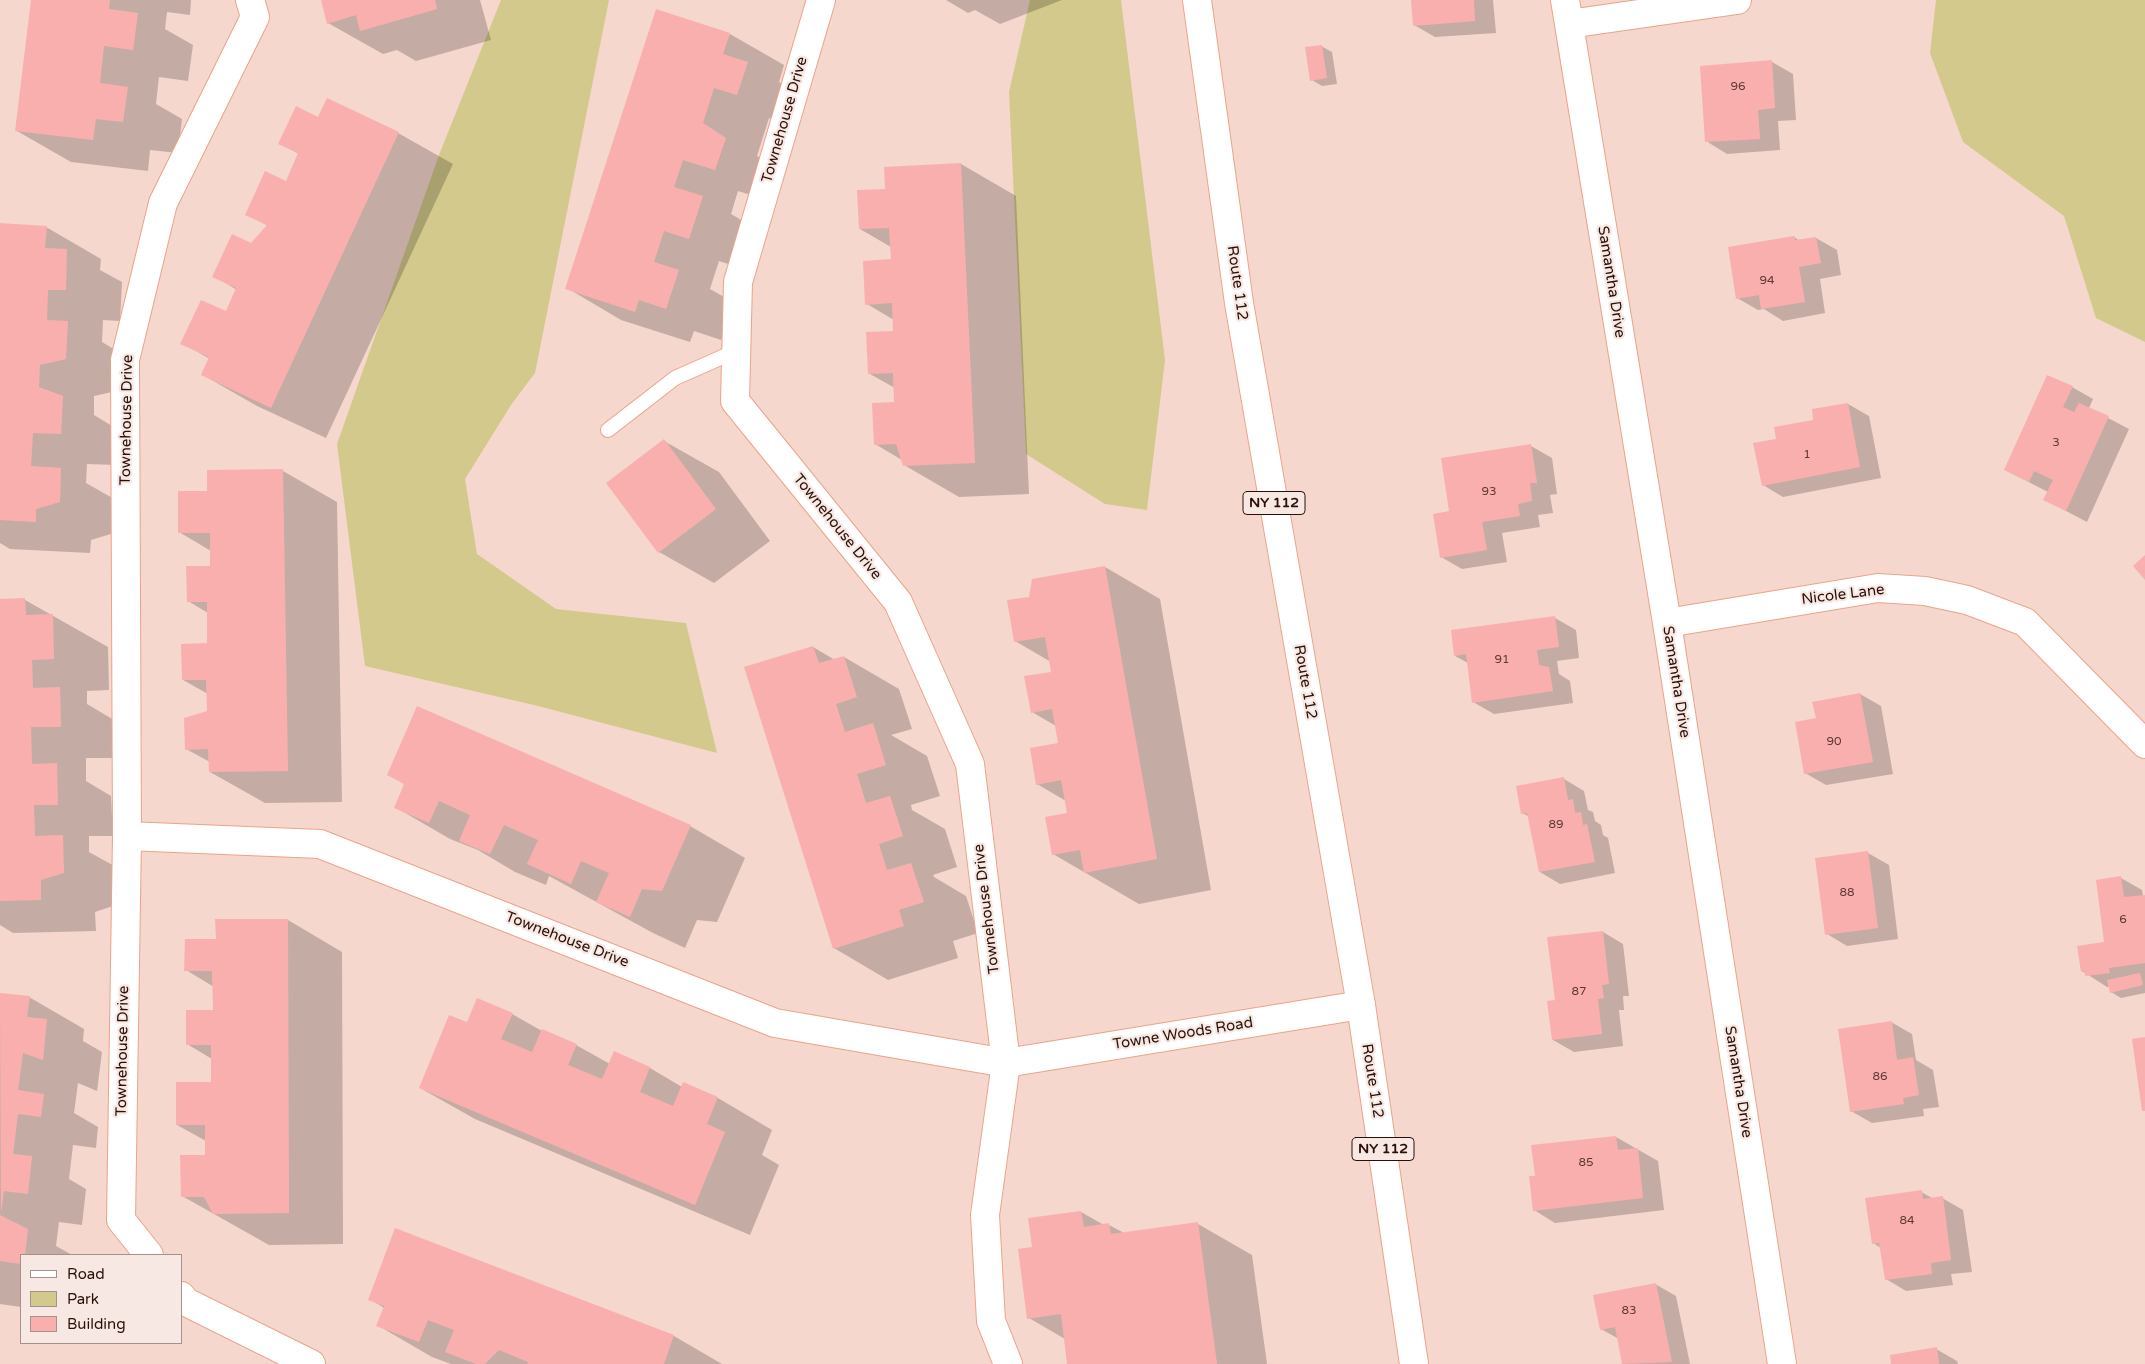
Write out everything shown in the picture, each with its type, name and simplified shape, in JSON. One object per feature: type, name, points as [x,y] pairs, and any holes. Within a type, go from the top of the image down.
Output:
[{"type":"street","name":"Townehouse Drive","points":[[148,1254],[121,1220],[127,836],[125,360],[163,203],[255,17],[250,0]]},
{"type":"street","name":"Townehouse Drive","points":[[820,0],[738,282],[735,401],[898,602],[970,764],[1006,1063],[985,1215],[991,1321],[1008,1364]]},
{"type":"street","name":"Route 112","points":[[1197,0],[1240,303],[1361,1005],[1414,1364]]},
{"type":"street","points":[[1567,12],[1737,0]]},
{"type":"street","name":"Samantha Drive","points":[[1567,12],[1668,623],[1782,1364]]},
{"type":"street","name":"Nicole Lane","points":[[1668,623],[1878,588],[1925,591],[1967,600],[2025,622],[2145,744]]},
{"type":"street","name":"Townehouse Drive","points":[[127,836],[320,844],[775,1023],[1006,1063]]},
{"type":"street","name":"Towne Woods Road","points":[[1006,1063],[1361,1005]]},
{"type":"street","points":[[182,1297],[186,1302],[311,1364]]},
{"type":"lane","points":[[608,430],[675,378],[736,351]]},
{"type":"green space","points":[[501,0],[609,0],[535,373],[511,405],[465,479],[477,554],[556,609],[686,623],[717,753],[534,705],[365,666],[337,444],[439,155]]},
{"type":"green space","points":[[1030,0],[1121,0],[1165,360],[1147,510],[1105,504],[1026,454],[1009,92]]},
{"type":"green space","points":[[1936,0],[2145,0],[2145,342],[2096,318],[2064,216],[1963,142],[1930,53]]},
{"type":"building","points":[[31,0],[110,0],[109,9],[138,13],[133,50],[104,46],[100,83],[128,87],[123,122],[96,119],[93,140],[15,131]]},
{"type":"building","points":[[321,0],[435,0],[437,9],[360,31],[356,15],[327,24]]},
{"type":"building","points":[[1411,0],[1474,0],[1475,21],[1413,26]]},
{"type":"building","points":[[656,9],[730,33],[723,54],[748,62],[737,95],[714,88],[703,123],[726,138],[715,170],[683,160],[674,187],[703,196],[689,239],[664,231],[654,262],[679,270],[666,309],[639,300],[635,312],[565,289]]},
{"type":"building","points":[[1322,45],[1327,78],[1310,81],[1305,47]]},
{"type":"building","points":[[1772,60],[1775,108],[1758,110],[1760,139],[1705,142],[1700,66]]},
{"type":"building","points":[[327,98],[399,132],[271,408],[201,375],[209,357],[180,344],[201,300],[226,311],[236,288],[212,277],[232,234],[251,243],[267,225],[245,215],[265,171],[286,181],[298,153],[278,144],[296,106],[318,117]]},
{"type":"building","points":[[961,163],[975,463],[903,466],[896,444],[874,445],[872,403],[894,402],[893,373],[868,374],[866,332],[893,331],[892,303],[865,305],[863,261],[891,259],[889,228],[859,229],[857,190],[885,189],[884,167]]},
{"type":"building","points":[[0,223],[47,226],[45,248],[67,249],[66,290],[48,290],[47,320],[68,321],[66,359],[40,365],[39,387],[63,396],[61,434],[33,433],[31,466],[61,468],[60,502],[36,509],[36,522],[0,520]]},
{"type":"building","points":[[1794,236],[1795,240],[1816,237],[1821,263],[1799,267],[1805,302],[1761,309],[1759,295],[1736,299],[1728,247]]},
{"type":"building","points":[[2047,375],[2073,386],[2063,407],[2074,412],[2079,403],[2109,416],[2066,511],[2043,500],[2053,480],[2034,471],[2029,482],[2004,470]]},
{"type":"building","points":[[1848,403],[1860,467],[1762,486],[1753,443],[1776,439],[1774,427],[1813,420],[1812,409]]},
{"type":"building","points":[[664,439],[716,509],[658,553],[606,483]]},
{"type":"building","points":[[1531,444],[1537,483],[1530,483],[1532,501],[1518,504],[1520,516],[1482,522],[1487,550],[1440,558],[1433,514],[1449,511],[1441,458]]},
{"type":"building","points":[[283,469],[288,771],[209,772],[208,749],[185,750],[184,718],[207,711],[206,680],[182,680],[181,644],[207,643],[207,602],[187,602],[186,566],[210,566],[210,533],[178,533],[178,491],[207,491],[207,470]]},
{"type":"building","points":[[2145,555],[2145,580],[2133,566]]},
{"type":"building","points":[[1105,566],[1157,859],[1084,873],[1080,850],[1052,855],[1045,817],[1067,813],[1061,780],[1036,785],[1030,748],[1058,743],[1052,709],[1031,713],[1024,676],[1051,672],[1045,637],[1014,642],[1007,600],[1029,597],[1032,579]]},
{"type":"building","points":[[25,598],[26,615],[53,614],[54,659],[32,660],[33,688],[60,687],[61,727],[31,727],[32,764],[57,763],[58,805],[34,805],[35,836],[63,835],[64,873],[41,880],[41,900],[0,901],[0,599]]},
{"type":"building","points":[[1555,616],[1559,647],[1537,650],[1539,665],[1549,667],[1553,691],[1472,703],[1466,654],[1454,656],[1451,630]]},
{"type":"building","points":[[813,646],[819,663],[844,656],[857,697],[836,704],[845,732],[873,723],[886,765],[857,774],[866,803],[890,796],[903,836],[879,844],[887,870],[911,863],[924,902],[899,910],[904,926],[833,949],[744,667]]},
{"type":"building","points":[[1860,693],[1873,762],[1804,774],[1795,722],[1816,718],[1812,702]]},
{"type":"building","points":[[417,706],[691,825],[662,891],[642,889],[630,917],[596,902],[609,873],[581,861],[571,884],[527,864],[538,840],[504,825],[490,854],[459,841],[470,815],[439,801],[429,823],[394,808],[404,784],[387,775]]},
{"type":"building","points":[[1564,777],[1568,800],[1573,799],[1575,813],[1581,812],[1583,825],[1587,824],[1595,862],[1539,872],[1527,813],[1521,814],[1516,786]]},
{"type":"building","points":[[1868,851],[1878,928],[1825,935],[1815,858]]},
{"type":"building","points":[[2121,876],[2124,897],[2145,895],[2145,963],[2109,968],[2110,973],[2085,976],[2085,971],[2081,972],[2077,946],[2104,942],[2096,880]]},
{"type":"building","points":[[215,919],[288,919],[289,1213],[213,1214],[204,1197],[181,1197],[180,1155],[205,1155],[205,1125],[176,1125],[176,1082],[211,1082],[211,1045],[186,1045],[186,1010],[213,1010],[212,971],[184,971],[185,939],[216,939]]},
{"type":"building","points":[[1603,931],[1609,984],[1602,985],[1604,998],[1598,999],[1602,1034],[1552,1040],[1547,1001],[1555,1000],[1547,937]]},
{"type":"building","points":[[2140,973],[2143,985],[2110,993],[2107,980]]},
{"type":"building","points":[[0,993],[30,996],[27,1017],[47,1019],[43,1060],[23,1053],[18,1090],[44,1094],[41,1117],[18,1114],[13,1154],[32,1156],[28,1194],[4,1191],[1,1214]]},
{"type":"building","points":[[477,998],[513,1013],[501,1039],[532,1052],[542,1029],[577,1044],[568,1065],[602,1079],[614,1051],[650,1067],[640,1092],[673,1106],[683,1082],[718,1097],[707,1124],[725,1132],[695,1205],[419,1088],[449,1015],[467,1022]]},
{"type":"building","points":[[1892,1021],[1897,1060],[1913,1057],[1919,1095],[1903,1098],[1904,1104],[1850,1112],[1838,1029]]},
{"type":"building","points":[[2145,1037],[2145,1111],[2142,1111],[2132,1039]]},
{"type":"building","points":[[1616,1136],[1618,1150],[1638,1148],[1643,1198],[1533,1211],[1529,1176],[1535,1176],[1531,1145]]},
{"type":"building","points":[[1922,1190],[1923,1199],[1943,1196],[1951,1260],[1931,1263],[1932,1274],[1885,1280],[1879,1243],[1872,1244],[1865,1198]]},
{"type":"building","points":[[1081,1211],[1084,1227],[1109,1223],[1111,1234],[1198,1222],[1217,1364],[1067,1364],[1061,1314],[1027,1319],[1018,1249],[1032,1247],[1028,1218]]},
{"type":"building","points":[[0,1215],[28,1229],[25,1254],[20,1254],[20,1264],[0,1261]]},
{"type":"building","points":[[395,1228],[674,1335],[664,1364],[527,1364],[528,1362],[499,1350],[485,1364],[476,1364],[445,1352],[454,1330],[428,1320],[419,1342],[376,1326],[384,1306],[368,1300]]},
{"type":"building","points":[[1656,1283],[1672,1362],[1622,1364],[1615,1327],[1600,1330],[1593,1295]]},
{"type":"building","points":[[1937,1347],[1939,1364],[1891,1364],[1890,1355]]}]
